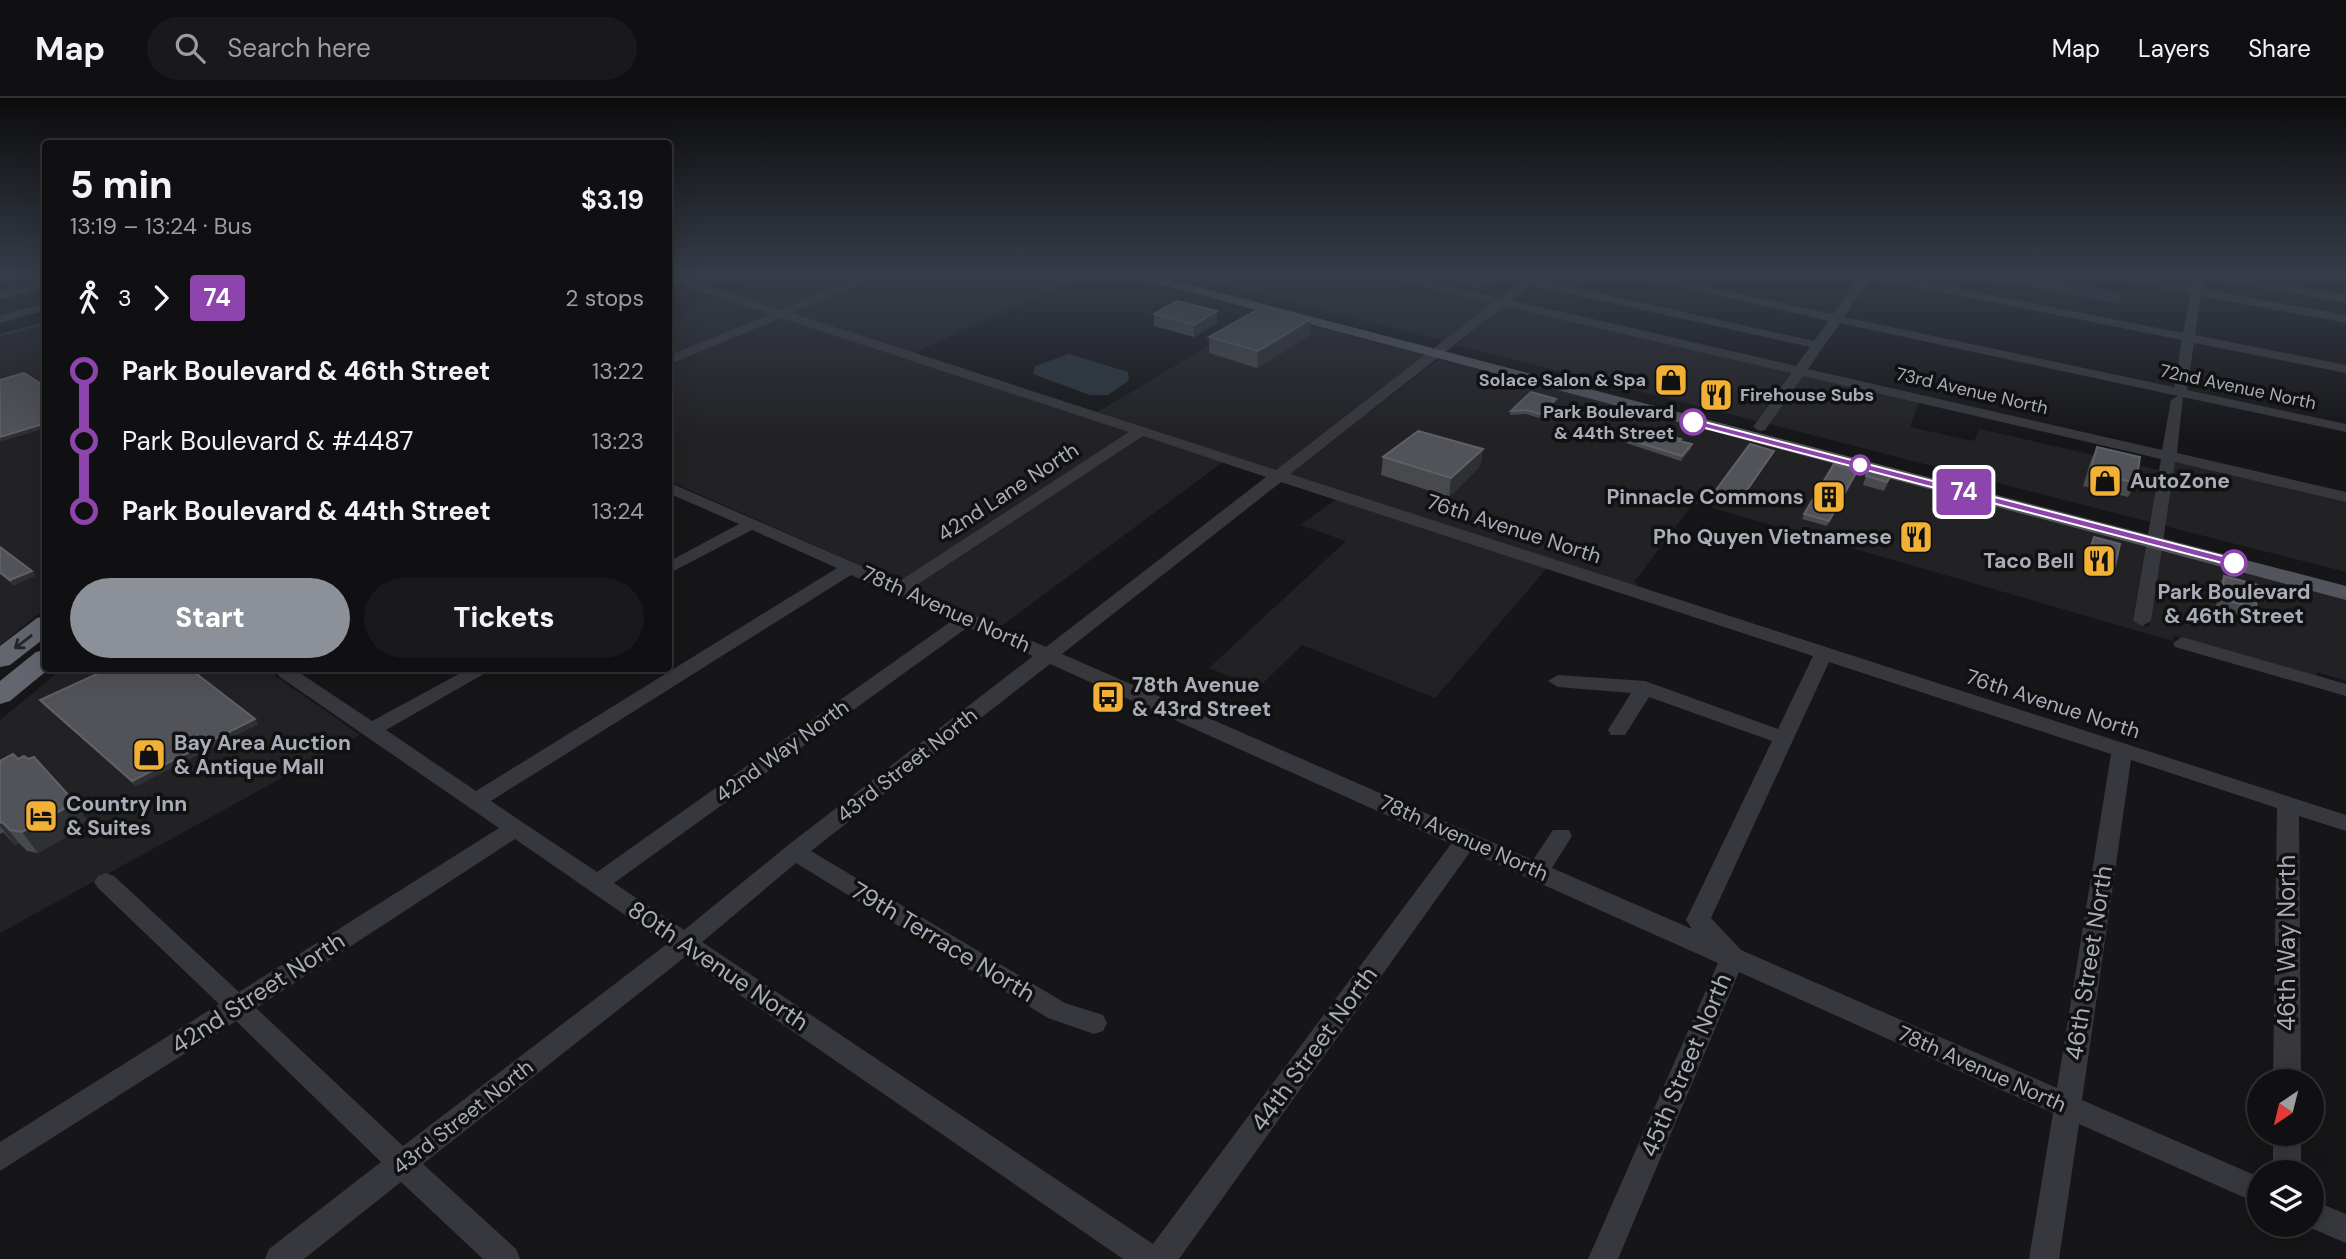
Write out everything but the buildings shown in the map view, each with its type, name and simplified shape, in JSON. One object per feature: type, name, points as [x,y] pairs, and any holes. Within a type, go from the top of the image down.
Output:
[{"type":"highway","points":[[0,659],[42,627]]},
{"type":"highway","points":[[0,695],[42,661]]},
{"type":"main road","points":[[1354,328],[1854,452],[2156,535],[2346,593]]},
{"type":"main road","points":[[1366,328],[1782,445],[2156,535],[2346,577]]},
{"type":"main road","points":[[1693,422],[1741,429],[1760,427]]},
{"type":"main road","points":[[1782,445],[1854,452]]},
{"type":"street","points":[[672,359],[748,328]]},
{"type":"street","name":"76th Avenue North","points":[[826,328],[2346,824]]},
{"type":"street","name":"43rd Street North","points":[[281,1259],[685,943],[795,852],[1470,328]]},
{"type":"street","name":"73rd Avenue North","points":[[1616,328],[2346,497]]},
{"type":"street","points":[[1745,328],[1816,345]]},
{"type":"street","points":[[1760,427],[1828,328]]},
{"type":"street","name":"72nd Avenue North","points":[[1881,328],[2179,396],[2346,428]]},
{"type":"street","points":[[2139,328],[2346,369]]},
{"type":"street","points":[[2142,621],[2190,328]]},
{"type":"street","name":"42nd Lane North","points":[[899,589],[1141,431]]},
{"type":"street","name":"78th Avenue North","points":[[672,489],[2247,1186]]},
{"type":"street","points":[[672,567],[752,524]]},
{"type":"street","points":[[475,801],[850,567]]},
{"type":"street","name":"42nd Way North","points":[[597,884],[967,619]]},
{"type":"street","points":[[2182,643],[2346,690]]},
{"type":"street","name":"45th Street North","points":[[1602,1259],[1733,958],[1698,920],[1824,653]]},
{"type":"street","name":"80th Avenue North","points":[[285,672],[1149,1259]]},
{"type":"street","points":[[371,730],[478,672]]},
{"type":"street","points":[[1558,681],[1596,679],[1645,687],[1785,739]]},
{"type":"street","points":[[1618,730],[1645,687]]},
{"type":"street","name":"46th Street North","points":[[2044,1259],[2122,750]]},
{"type":"street","name":"46th Way North","points":[[2287,1069],[2288,804]]},
{"type":"street","name":"42nd Street North","points":[[0,1158],[516,828]]},
{"type":"street","points":[[1538,871],[1561,836]]},
{"type":"street","name":"44th Street North","points":[[1161,1259],[1467,839]]},
{"type":"street","name":"79th Terrace North","points":[[795,852],[1057,1011],[1094,1023]]},
{"type":"street","points":[[106,882],[239,1005],[401,1164],[505,1259]]},
{"type":"street","points":[[2324,1219],[2346,1229]]},
{"type":"shaded area","points":[[27,328],[42,328],[42,611],[0,645],[0,336]]},
{"type":"shaded area","points":[[672,328],[743,328],[672,358]]},
{"type":"shaded area","points":[[754,328],[815,328],[1223,462],[1000,627],[672,482],[672,363]]},
{"type":"shaded area","points":[[837,328],[968,328],[914,353]]},
{"type":"shaded area","points":[[1238,328],[1322,328],[1429,356],[1277,471],[1096,413]]},
{"type":"shaded area","points":[[1393,328],[1464,328],[1447,342]]},
{"type":"shaded area","points":[[1476,328],[1608,328],[1791,371],[1757,421],[1456,345]]},
{"type":"shaded area","points":[[1069,354],[1128,372],[1129,380],[1108,395],[1090,395],[1033,374],[1035,366]]},
{"type":"shaded area","points":[[1439,359],[2146,543],[2133,622],[2149,627],[2162,547],[2346,597],[2346,681],[2317,672],[2317,677],[2174,636],[2173,641],[1699,504],[1692,505],[1635,581],[1638,586],[2097,736],[1287,475]]},
{"type":"shaded area","points":[[1803,374],[1919,401],[1910,427],[1974,441],[1980,429],[2159,470],[2150,522],[1769,424]]},
{"type":"shaded area","points":[[2175,461],[2346,500],[2346,572],[2165,526]]},
{"type":"shaded area","points":[[1337,499],[1547,568],[1435,698],[1302,645],[1258,688],[1209,668],[1346,541],[1300,525]]},
{"type":"shaded area","points":[[58,672],[280,672],[274,675],[360,735],[0,933],[0,720]]},
{"type":"waterway","points":[[0,335],[26,328]]},
{"type":"bus line","name":"74","points":[[1693,422],[2234,563]]},
{"type":"place","name":"Solace Salon & Spa","points":[[1671,380]]},
{"type":"place","name":"Firehouse Subs","points":[[1716,395]]},
{"type":"place","name":"Park Boulevard & 44th Street","points":[[1693,422]]},
{"type":"place","name":"AutoZone","points":[[2105,481]]},
{"type":"place","name":"Pinnacle Commons","points":[[1829,497]]},
{"type":"place","name":"Pho Quyen Vietnamese","points":[[1916,537]]},
{"type":"place","name":"Taco Bell","points":[[2099,561]]},
{"type":"place","name":"Park Boulevard & 46th Street","points":[[2234,563]]},
{"type":"place","name":"78th Avenue & 43rd Street","points":[[1108,697]]},
{"type":"place","name":"Bay Area Auction & Antique Mall","points":[[149,755]]},
{"type":"place","name":"Country Inn & Suites","points":[[41,816]]}]
